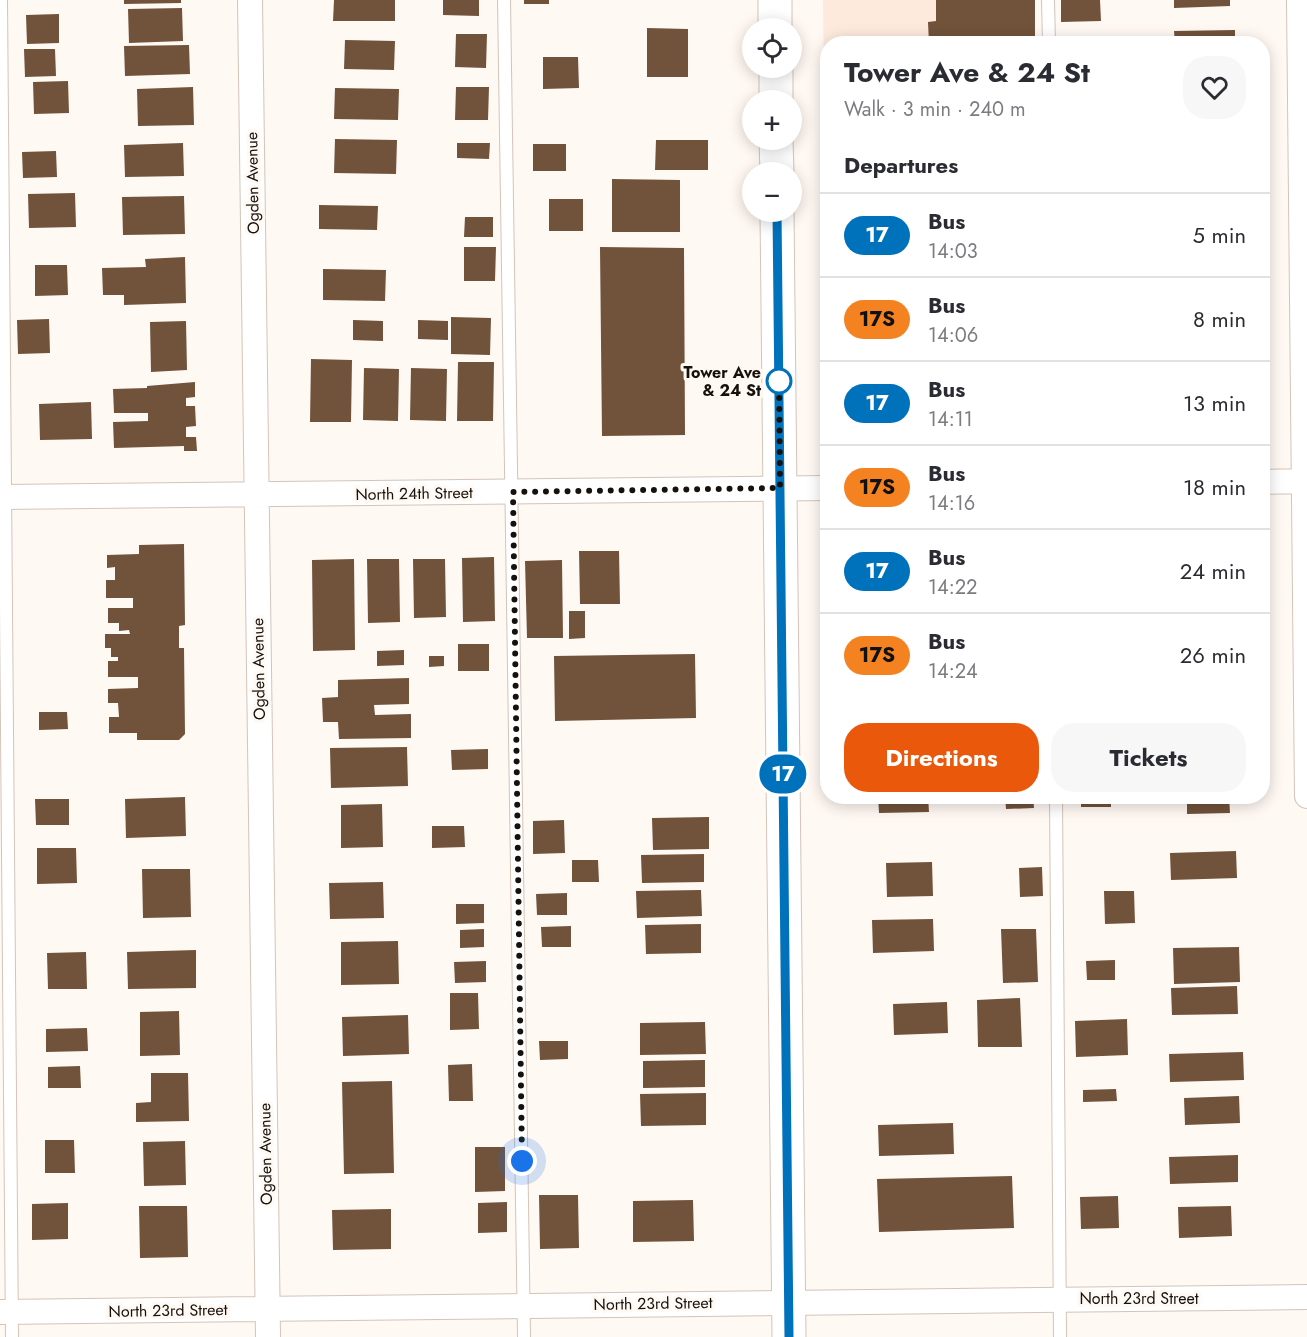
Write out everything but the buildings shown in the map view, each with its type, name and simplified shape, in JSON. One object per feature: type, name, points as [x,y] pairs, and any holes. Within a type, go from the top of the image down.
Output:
[{"type":"main road","points":[[775,0],[775,18]]},
{"type":"main road","points":[[777,222],[789,1337]]},
{"type":"street","name":"Ogden Avenue","points":[[250,0],[268,1337]]},
{"type":"street","points":[[1299,0],[1307,796]]},
{"type":"street","points":[[1270,482],[1305,481]]},
{"type":"street","name":"North 24th Street","points":[[4,497],[820,488]]},
{"type":"street","name":"North 23rd Street","points":[[6,1312],[1307,1297]]},
{"type":"lane","points":[[1,0],[6,1312],[12,1337]]},
{"type":"lane","points":[[504,0],[524,1337]]},
{"type":"lane","points":[[1048,0],[1049,36]]},
{"type":"lane","points":[[1056,804],[1060,1337]]},
{"type":"shaded area","points":[[823,0],[1035,0],[1035,36],[823,36]]},
{"type":"bus line","name":"17","points":[[777,222],[789,1337]]},
{"type":"place","name":"Tower Ave & 24 St","points":[[779,381]]},
{"type":"route","points":[[522,1161],[513,492],[780,488],[779,373],[779,381]]}]
